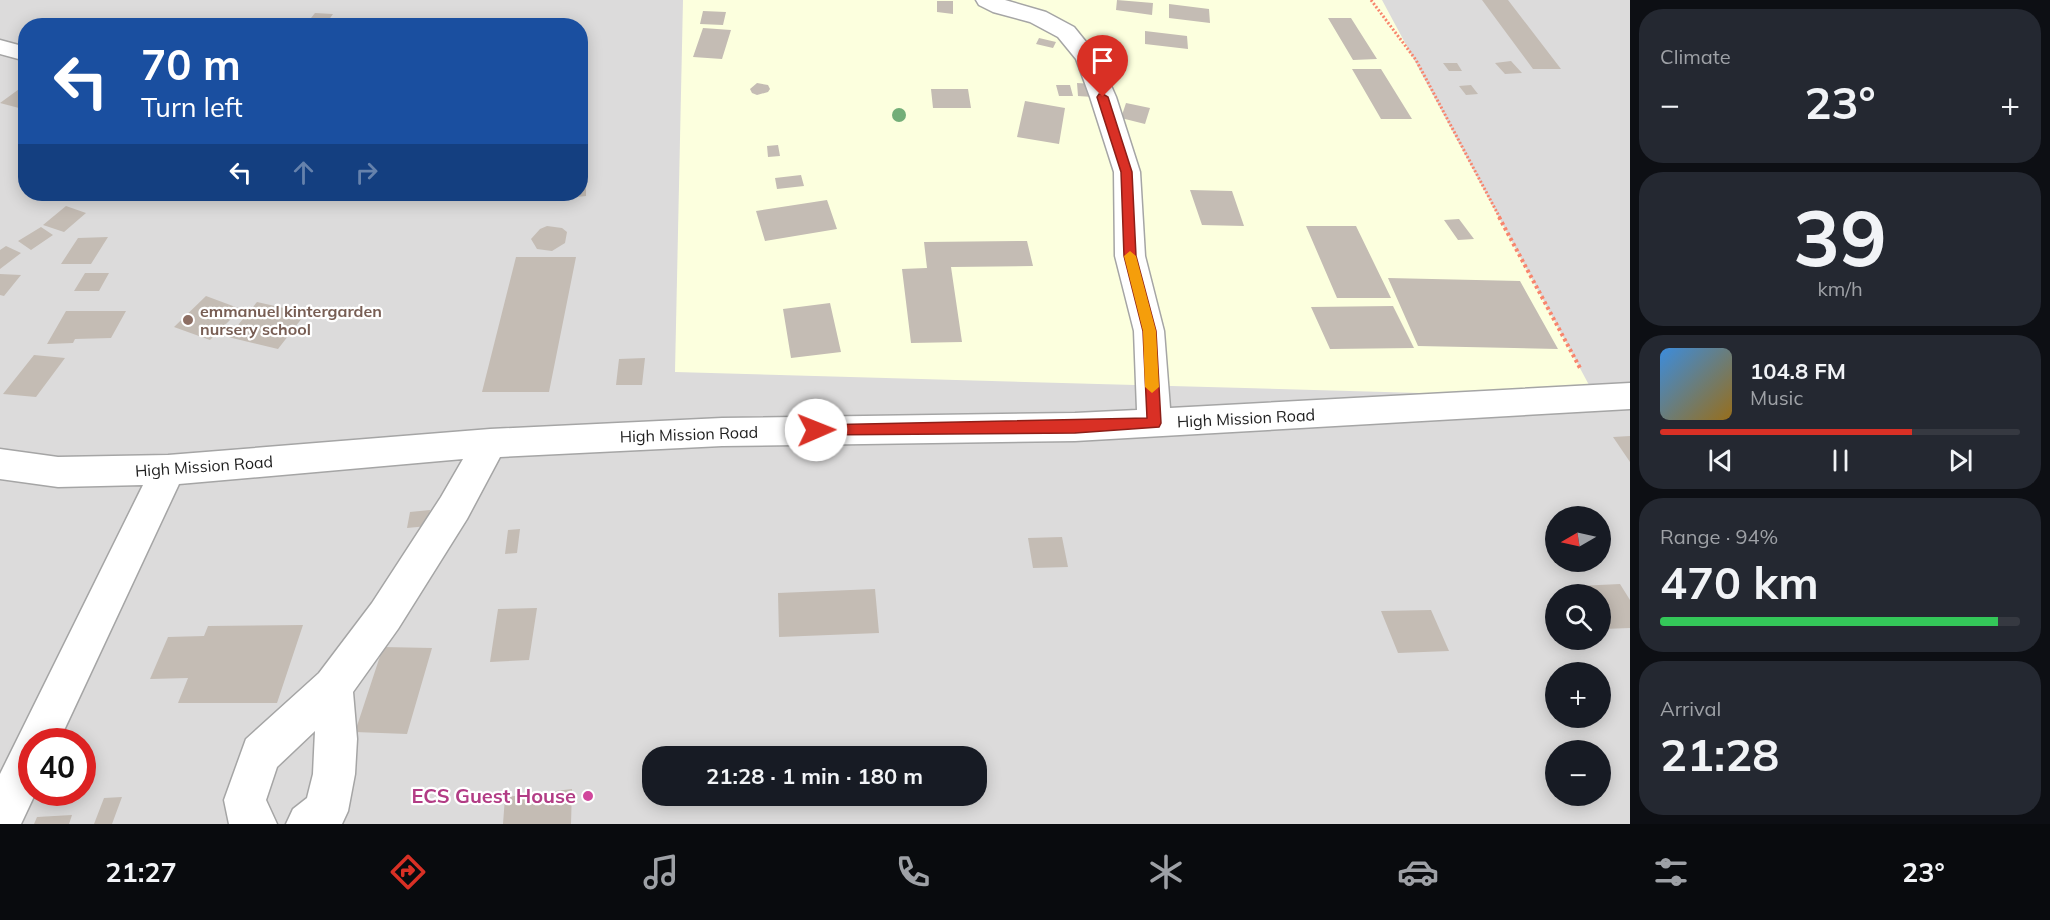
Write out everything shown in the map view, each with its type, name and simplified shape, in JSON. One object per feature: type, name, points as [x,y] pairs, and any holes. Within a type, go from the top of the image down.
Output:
[{"type":"street","points":[[987,0],[1001,7],[1038,16],[1066,32],[1086,58],[1103,97],[1127,172],[1130,256],[1149,331],[1154,423]]},
{"type":"street","points":[[0,47],[18,52]]},
{"type":"street","name":"High Mission Road","points":[[0,464],[58,472],[168,470],[490,443],[722,432],[1075,427],[1630,396]]},
{"type":"street","points":[[255,824],[250,823],[245,800],[261,754],[333,687],[404,586],[454,508],[490,443]]},
{"type":"street","points":[[44,728],[168,470]]},
{"type":"street","points":[[308,824],[326,811],[334,774],[336,739],[333,687]]},
{"type":"street","points":[[0,821],[18,783]]},
{"type":"path","points":[[1371,0],[1416,60],[1596,398]]},
{"type":"shaded area","points":[[0,0],[1630,0],[1630,824],[0,824]]},
{"type":"shaded area","points":[[683,0],[1382,0],[1596,398],[675,372]]},
{"type":"building","points":[[1117,0],[1153,3],[1152,15],[1116,10]]},
{"type":"building","points":[[1482,0],[1508,0],[1561,69],[1533,69]]},
{"type":"building","points":[[937,1],[953,1],[953,14],[937,12]]},
{"type":"building","points":[[1169,4],[1209,9],[1210,23],[1169,18]]},
{"type":"building","points":[[703,11],[726,12],[723,25],[700,24]]},
{"type":"building","points":[[315,13],[333,14],[330,18],[311,18]]},
{"type":"building","points":[[1328,18],[1351,18],[1377,59],[1353,60]]},
{"type":"building","points":[[703,28],[731,30],[722,59],[693,57]]},
{"type":"building","points":[[1145,31],[1187,36],[1188,49],[1145,44]]},
{"type":"building","points":[[1039,38],[1056,42],[1053,48],[1036,44]]},
{"type":"building","points":[[1108,52],[1124,52],[1128,61],[1112,62]]},
{"type":"building","points":[[1511,61],[1522,73],[1505,74],[1495,63]]},
{"type":"building","points":[[1443,63],[1457,63],[1462,71],[1449,71]]},
{"type":"building","points":[[1352,69],[1381,69],[1412,119],[1381,119]]},
{"type":"building","points":[[757,83],[768,85],[770,89],[768,92],[757,95],[752,93],[750,89]]},
{"type":"building","points":[[1077,83],[1092,84],[1093,97],[1078,96]]},
{"type":"building","points":[[1056,85],[1070,85],[1073,96],[1059,96]]},
{"type":"building","points":[[1471,85],[1478,94],[1466,95],[1459,86]]},
{"type":"building","points":[[931,89],[968,89],[971,108],[933,108]]},
{"type":"building","points":[[18,90],[18,108],[0,103]]},
{"type":"building","points":[[1025,101],[1065,108],[1059,144],[1017,137]]},
{"type":"building","points":[[1126,103],[1150,108],[1145,124],[1121,118]]},
{"type":"building","points":[[778,145],[780,156],[768,157],[767,146]]},
{"type":"building","points":[[801,175],[804,186],[777,189],[775,178]]},
{"type":"building","points":[[1190,190],[1232,191],[1244,226],[1202,225]]},
{"type":"building","points":[[827,200],[837,229],[765,241],[756,211]]},
{"type":"building","points":[[66,206],[86,213],[64,232],[43,225]]},
{"type":"building","points":[[1459,219],[1474,239],[1458,240],[1444,220]]},
{"type":"building","points":[[547,226],[562,228],[567,232],[565,243],[552,251],[537,249],[531,239],[540,229]]},
{"type":"building","points":[[1306,226],[1356,226],[1391,298],[1337,298]]},
{"type":"building","points":[[41,227],[53,235],[31,250],[18,241]]},
{"type":"building","points":[[108,237],[91,264],[61,264],[78,238]]},
{"type":"building","points":[[1027,241],[1033,266],[951,267],[962,342],[911,343],[902,269],[927,268],[924,242]]},
{"type":"building","points":[[6,246],[21,253],[0,269],[0,250]]},
{"type":"building","points":[[516,257],[576,257],[549,392],[482,392]]},
{"type":"building","points":[[85,273],[109,273],[99,291],[74,291]]},
{"type":"building","points":[[0,274],[21,275],[4,296],[0,295]]},
{"type":"building","points":[[1388,278],[1520,281],[1558,349],[1418,346]]},
{"type":"building","points":[[206,296],[241,309],[210,340],[174,327]]},
{"type":"building","points":[[257,302],[306,313],[278,349],[228,337]]},
{"type":"building","points":[[830,303],[841,352],[791,358],[783,309]]},
{"type":"building","points":[[1393,306],[1414,348],[1330,349],[1311,307]]},
{"type":"building","points":[[66,311],[126,311],[111,338],[75,339],[73,343],[47,344]]},
{"type":"building","points":[[34,355],[65,358],[36,397],[3,394]]},
{"type":"building","points":[[645,358],[642,385],[616,385],[619,359]]},
{"type":"building","points":[[1630,436],[1630,462],[1613,437]]},
{"type":"building","points":[[430,510],[428,526],[407,528],[410,512]]},
{"type":"building","points":[[520,529],[517,553],[505,554],[508,530]]},
{"type":"building","points":[[1062,537],[1068,567],[1033,568],[1028,538]]},
{"type":"building","points":[[1611,584],[1620,584],[1630,600],[1630,628],[1611,629]]},
{"type":"building","points":[[875,589],[879,633],[779,637],[778,593]]},
{"type":"building","points":[[537,608],[529,660],[490,662],[498,609]]},
{"type":"building","points":[[1431,610],[1449,651],[1398,653],[1381,611]]},
{"type":"building","points":[[303,625],[277,703],[178,703],[188,678],[150,679],[168,637],[204,636],[208,626]]},
{"type":"building","points":[[383,647],[432,648],[407,734],[355,732]]},
{"type":"building","points":[[572,789],[571,824],[503,824],[505,797]]},
{"type":"building","points":[[122,797],[112,824],[94,824],[104,798]]},
{"type":"building","points":[[72,815],[69,824],[34,824],[37,817]]},
{"type":"slow traffic","points":[[1130,256],[1149,331],[1152,387]]},
{"type":"place","name":"emmanuel kintergarden nursery school","points":[[188,320]]},
{"type":"place","name":"ECS Guest House","points":[[588,796]]},
{"type":"route","points":[[816,430],[1075,427],[1154,423],[1149,331],[1130,256],[1127,172],[1103,97]]}]
